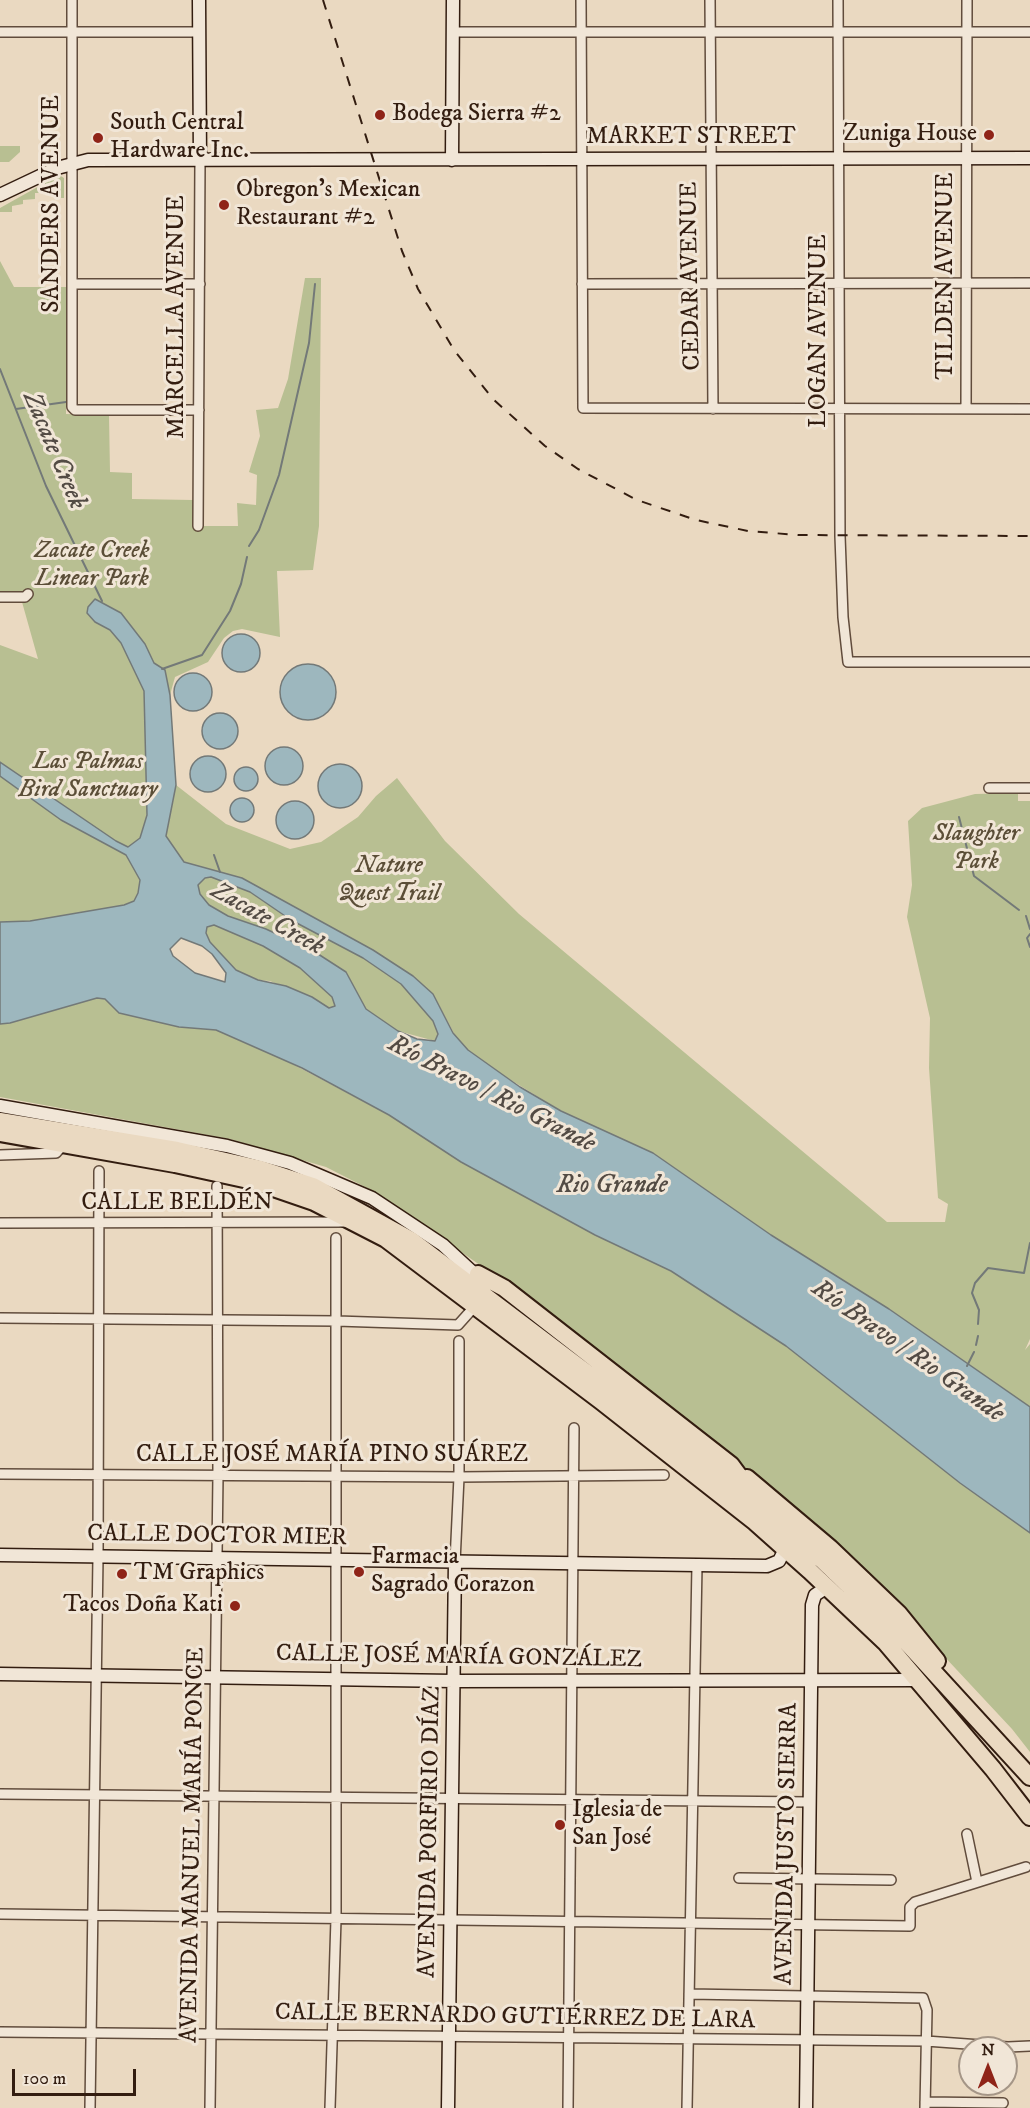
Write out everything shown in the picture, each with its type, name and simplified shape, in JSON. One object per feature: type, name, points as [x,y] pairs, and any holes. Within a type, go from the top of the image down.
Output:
[{"type":"highway","points":[[0,1121],[208,1157],[261,1169],[313,1186],[402,1234],[602,1401],[785,1548],[886,1643],[1030,1817]]},
{"type":"highway","points":[[0,1133],[244,1179],[297,1195],[355,1222],[393,1244],[480,1300],[766,1512],[822,1560],[898,1633],[1030,1776]]},
{"type":"highway","points":[[478,1274],[504,1288],[731,1465],[822,1541],[899,1614],[936,1659],[961,1700]]},
{"type":"highway","points":[[731,1465],[766,1512]]},
{"type":"street","name":"SANDERS AVENUE","points":[[72,0],[73,409],[198,410]]},
{"type":"street","name":"MARCELLA AVENUE","points":[[198,526],[199,0]]},
{"type":"street","points":[[452,160],[453,0]]},
{"type":"street","points":[[581,0],[583,408],[1030,409]]},
{"type":"street","name":"CEDAR AVENUE","points":[[710,0],[713,409]]},
{"type":"street","name":"LOGAN AVENUE","points":[[838,0],[840,536],[843,618],[848,662],[1030,662]]},
{"type":"street","name":"TILDEN AVENUE","points":[[966,409],[967,0]]},
{"type":"street","points":[[0,32],[199,32]]},
{"type":"street","points":[[453,32],[1030,32]]},
{"type":"street","name":"MARKET STREET","points":[[0,195],[72,163],[88,160],[1030,158]]},
{"type":"street","points":[[582,284],[1030,283]]},
{"type":"street","points":[[72,284],[200,284]]},
{"type":"street","points":[[0,597],[27,595]]},
{"type":"street","points":[[989,788],[1030,788]]},
{"type":"street","points":[[0,1106],[227,1146],[290,1163],[372,1198],[443,1245],[478,1274],[486,1286],[480,1300],[458,1325],[337,1321],[99,1319],[0,1321]]},
{"type":"street","points":[[0,1155],[56,1153],[63,1144]]},
{"type":"street","points":[[90,2108],[98,1557],[99,1171]]},
{"type":"street","name":"AVENIDA MANUEL MARÍA PONCE","points":[[210,2108],[218,1475],[217,1186]]},
{"type":"street","name":"CALLE BELDÉN","points":[[0,1223],[355,1222]]},
{"type":"street","points":[[330,2108],[336,1918],[336,1238]]},
{"type":"street","name":"AVENIDA PORFIRIO DÍAZ","points":[[448,2108],[455,1562],[459,1477],[459,1341]]},
{"type":"street","points":[[568,2108],[574,1428]]},
{"type":"street","name":"CALLE JOSÉ MARÍA PINO SUÁREZ","points":[[0,1474],[459,1477],[664,1474]]},
{"type":"street","name":"CALLE DOCTOR MIER","points":[[0,1555],[697,1565],[774,1564],[782,1558],[785,1548]]},
{"type":"street","points":[[687,2108],[697,1565]]},
{"type":"street","name":"AVENIDA JUSTO SIERRA","points":[[806,2108],[812,1605],[815,1595],[827,1587]]},
{"type":"street","name":"CALLE JOSÉ MARÍA GONZÁLEZ","points":[[0,1674],[453,1681],[918,1680]]},
{"type":"street","points":[[0,1794],[809,1802]]},
{"type":"street","points":[[967,1834],[977,1882]]},
{"type":"street","points":[[0,1914],[910,1926],[910,1907],[915,1902],[1026,1867]]},
{"type":"street","points":[[740,1878],[891,1881]]},
{"type":"street","points":[[689,1994],[919,1996],[925,2000],[925,2105],[1003,2103]]},
{"type":"street","name":"CALLE BERNARDO GUTIÉRREZ DE LARA","points":[[0,2032],[926,2041],[1008,2047],[1030,2046]]},
{"type":"green space","points":[[0,146],[20,146],[20,152],[9,162],[0,162]]},
{"type":"green space","points":[[59,175],[64,178],[64,198],[57,198],[53,187],[46,187],[45,193],[35,193],[35,199],[23,200],[23,204],[12,206],[12,212],[0,212],[0,208]]},
{"type":"green space","points":[[0,261],[14,287],[66,287],[66,414],[109,415],[110,472],[132,473],[132,499],[193,500],[194,526],[238,526],[237,503],[256,505],[257,475],[249,472],[260,436],[256,410],[278,408],[288,379],[305,278],[321,278],[319,526],[313,570],[277,571],[280,637],[242,629],[233,631],[224,638],[208,662],[175,677],[170,695],[176,785],[226,824],[290,849],[321,842],[358,817],[376,796],[397,778],[445,841],[519,914],[887,1222],[945,1222],[948,1204],[938,1198],[929,1068],[930,1018],[907,917],[912,885],[908,821],[922,808],[975,794],[1018,793],[1018,801],[1030,801],[1030,1339],[1025,1350],[1030,1344],[1030,1407],[889,1309],[771,1235],[653,1153],[561,1111],[506,1077],[468,1050],[457,1039],[433,994],[413,976],[373,950],[242,878],[184,862],[166,837],[134,901],[124,905],[30,921],[0,922],[0,645],[38,659],[22,602],[0,601]]},
{"type":"green space","points":[[211,877],[250,892],[291,920],[363,958],[401,984],[433,1021],[438,1034],[435,1041],[398,1031],[366,1009],[346,972],[315,952],[266,929],[228,916],[209,905],[200,894],[198,885],[205,878]]},
{"type":"green space","points":[[214,925],[263,946],[300,968],[332,997],[335,1006],[329,1008],[270,981],[258,980],[236,970],[210,942],[206,933],[207,927]]},
{"type":"green space","points":[[97,998],[105,999],[119,1013],[179,1027],[216,1030],[264,1049],[389,1115],[461,1162],[595,1235],[671,1271],[786,1346],[960,1483],[1030,1533],[1030,1752],[1012,1729],[914,1624],[546,1311],[375,1192],[326,1167],[230,1139],[0,1097],[0,1024]]},
{"type":"water","name":"Rio Grande","points":[[95,599],[121,613],[145,644],[154,663],[165,670],[170,695],[176,785],[166,836],[184,862],[242,878],[373,950],[413,976],[433,994],[453,1033],[468,1050],[520,1087],[561,1111],[653,1153],[771,1235],[889,1309],[1030,1407],[1030,1533],[960,1483],[786,1346],[671,1271],[595,1235],[461,1162],[389,1115],[302,1068],[216,1030],[179,1027],[119,1013],[105,999],[97,998],[0,1024],[0,922],[30,921],[124,905],[134,901],[138,893],[140,880],[126,855],[61,820],[0,776],[0,762],[116,841],[128,847],[140,838],[147,815],[144,691],[121,643],[110,630],[95,622],[87,613],[88,607]],"holes":[[[211,877],[250,892],[291,920],[363,958],[401,984],[433,1021],[438,1034],[435,1041],[417,1039],[398,1031],[366,1009],[346,972],[315,952],[266,929],[228,916],[209,905],[200,894],[198,885],[205,878]],[[214,925],[263,946],[300,968],[332,997],[335,1006],[329,1008],[312,997],[286,986],[258,980],[236,970],[210,942],[206,933],[207,927]],[[181,938],[202,946],[212,954],[226,973],[225,982],[195,973],[173,956],[170,949]]]},
{"type":"water","points":[[241,634],[255,639],[260,653],[255,667],[241,672],[227,667],[222,653],[227,639]]},
{"type":"water","points":[[302,664],[314,664],[328,672],[336,686],[334,703],[328,712],[314,720],[302,720],[285,708],[280,698],[280,686],[292,669]]},
{"type":"water","points":[[193,673],[207,678],[212,692],[207,706],[193,711],[179,706],[174,692],[179,678]]},
{"type":"water","points":[[220,713],[233,718],[238,731],[233,744],[220,749],[207,744],[202,731],[207,718]]},
{"type":"water","points":[[284,747],[298,752],[303,766],[298,780],[284,785],[270,780],[265,766],[270,752]]},
{"type":"water","points":[[208,756],[221,761],[226,774],[221,787],[208,792],[195,787],[190,774],[195,761]]},
{"type":"water","points":[[340,764],[355,771],[362,786],[355,801],[340,808],[325,801],[318,786],[325,771]]},
{"type":"water","points":[[246,767],[255,770],[258,779],[255,788],[246,791],[237,788],[234,779],[237,770]]},
{"type":"water","points":[[242,798],[251,801],[254,810],[251,819],[242,822],[233,819],[230,810],[233,801]]},
{"type":"water","points":[[295,801],[309,806],[314,820],[309,834],[295,839],[281,834],[276,820],[281,806]]},
{"type":"waterway","points":[[249,546],[259,530],[279,475],[309,343],[315,284]]},
{"type":"waterway","name":"Zacate Creek","points":[[0,369],[46,486],[102,601]]},
{"type":"waterway","points":[[16,409],[66,402]]},
{"type":"waterway","points":[[162,669],[202,655],[230,611],[241,584],[247,557]]},
{"type":"waterway","points":[[959,817],[974,876],[1019,910]]},
{"type":"waterway","points":[[214,855],[220,872]]},
{"type":"waterway","points":[[1026,916],[1030,929]]},
{"type":"waterway","points":[[1030,934],[1027,938],[1030,947]]},
{"type":"waterway","points":[[978,1324],[979,1310],[972,1293],[975,1283],[988,1268],[1024,1273],[1030,1243]]},
{"type":"waterway","points":[[976,1345],[978,1336]]},
{"type":"waterway","name":"Río Bravo / Rio Grande","points":[[967,1366],[974,1352]]},
{"type":"railway","points":[[323,0],[402,251],[418,289],[454,350],[493,399],[545,446],[578,469],[637,500],[696,520],[748,531],[798,535],[1030,536]]},
{"type":"place","name":"Bodega Sierra #2","points":[[380,115]]},
{"type":"place","name":"Zuniga House","points":[[989,135]]},
{"type":"place","name":"South Central Hardware Inc.","points":[[98,138]]},
{"type":"place","name":"Obregon's Mexican Restaurant #2","points":[[224,205]]},
{"type":"place","name":"Farmacia Sagrado Corazon","points":[[359,1572]]},
{"type":"place","name":"TM Graphics","points":[[122,1574]]},
{"type":"place","name":"Tacos Doña Kati","points":[[235,1606]]},
{"type":"place","name":"Iglesia de San José","points":[[560,1825]]},
{"type":"park label","name":"Zacate Creek Linear Park","points":[[92,566]]},
{"type":"park label","name":"Las Palmas Bird Sanctuary","points":[[88,777]]},
{"type":"park label","name":"Slaughter Park","points":[[976,849]]},
{"type":"park label","name":"Nature Quest Trail","points":[[389,881]]}]
